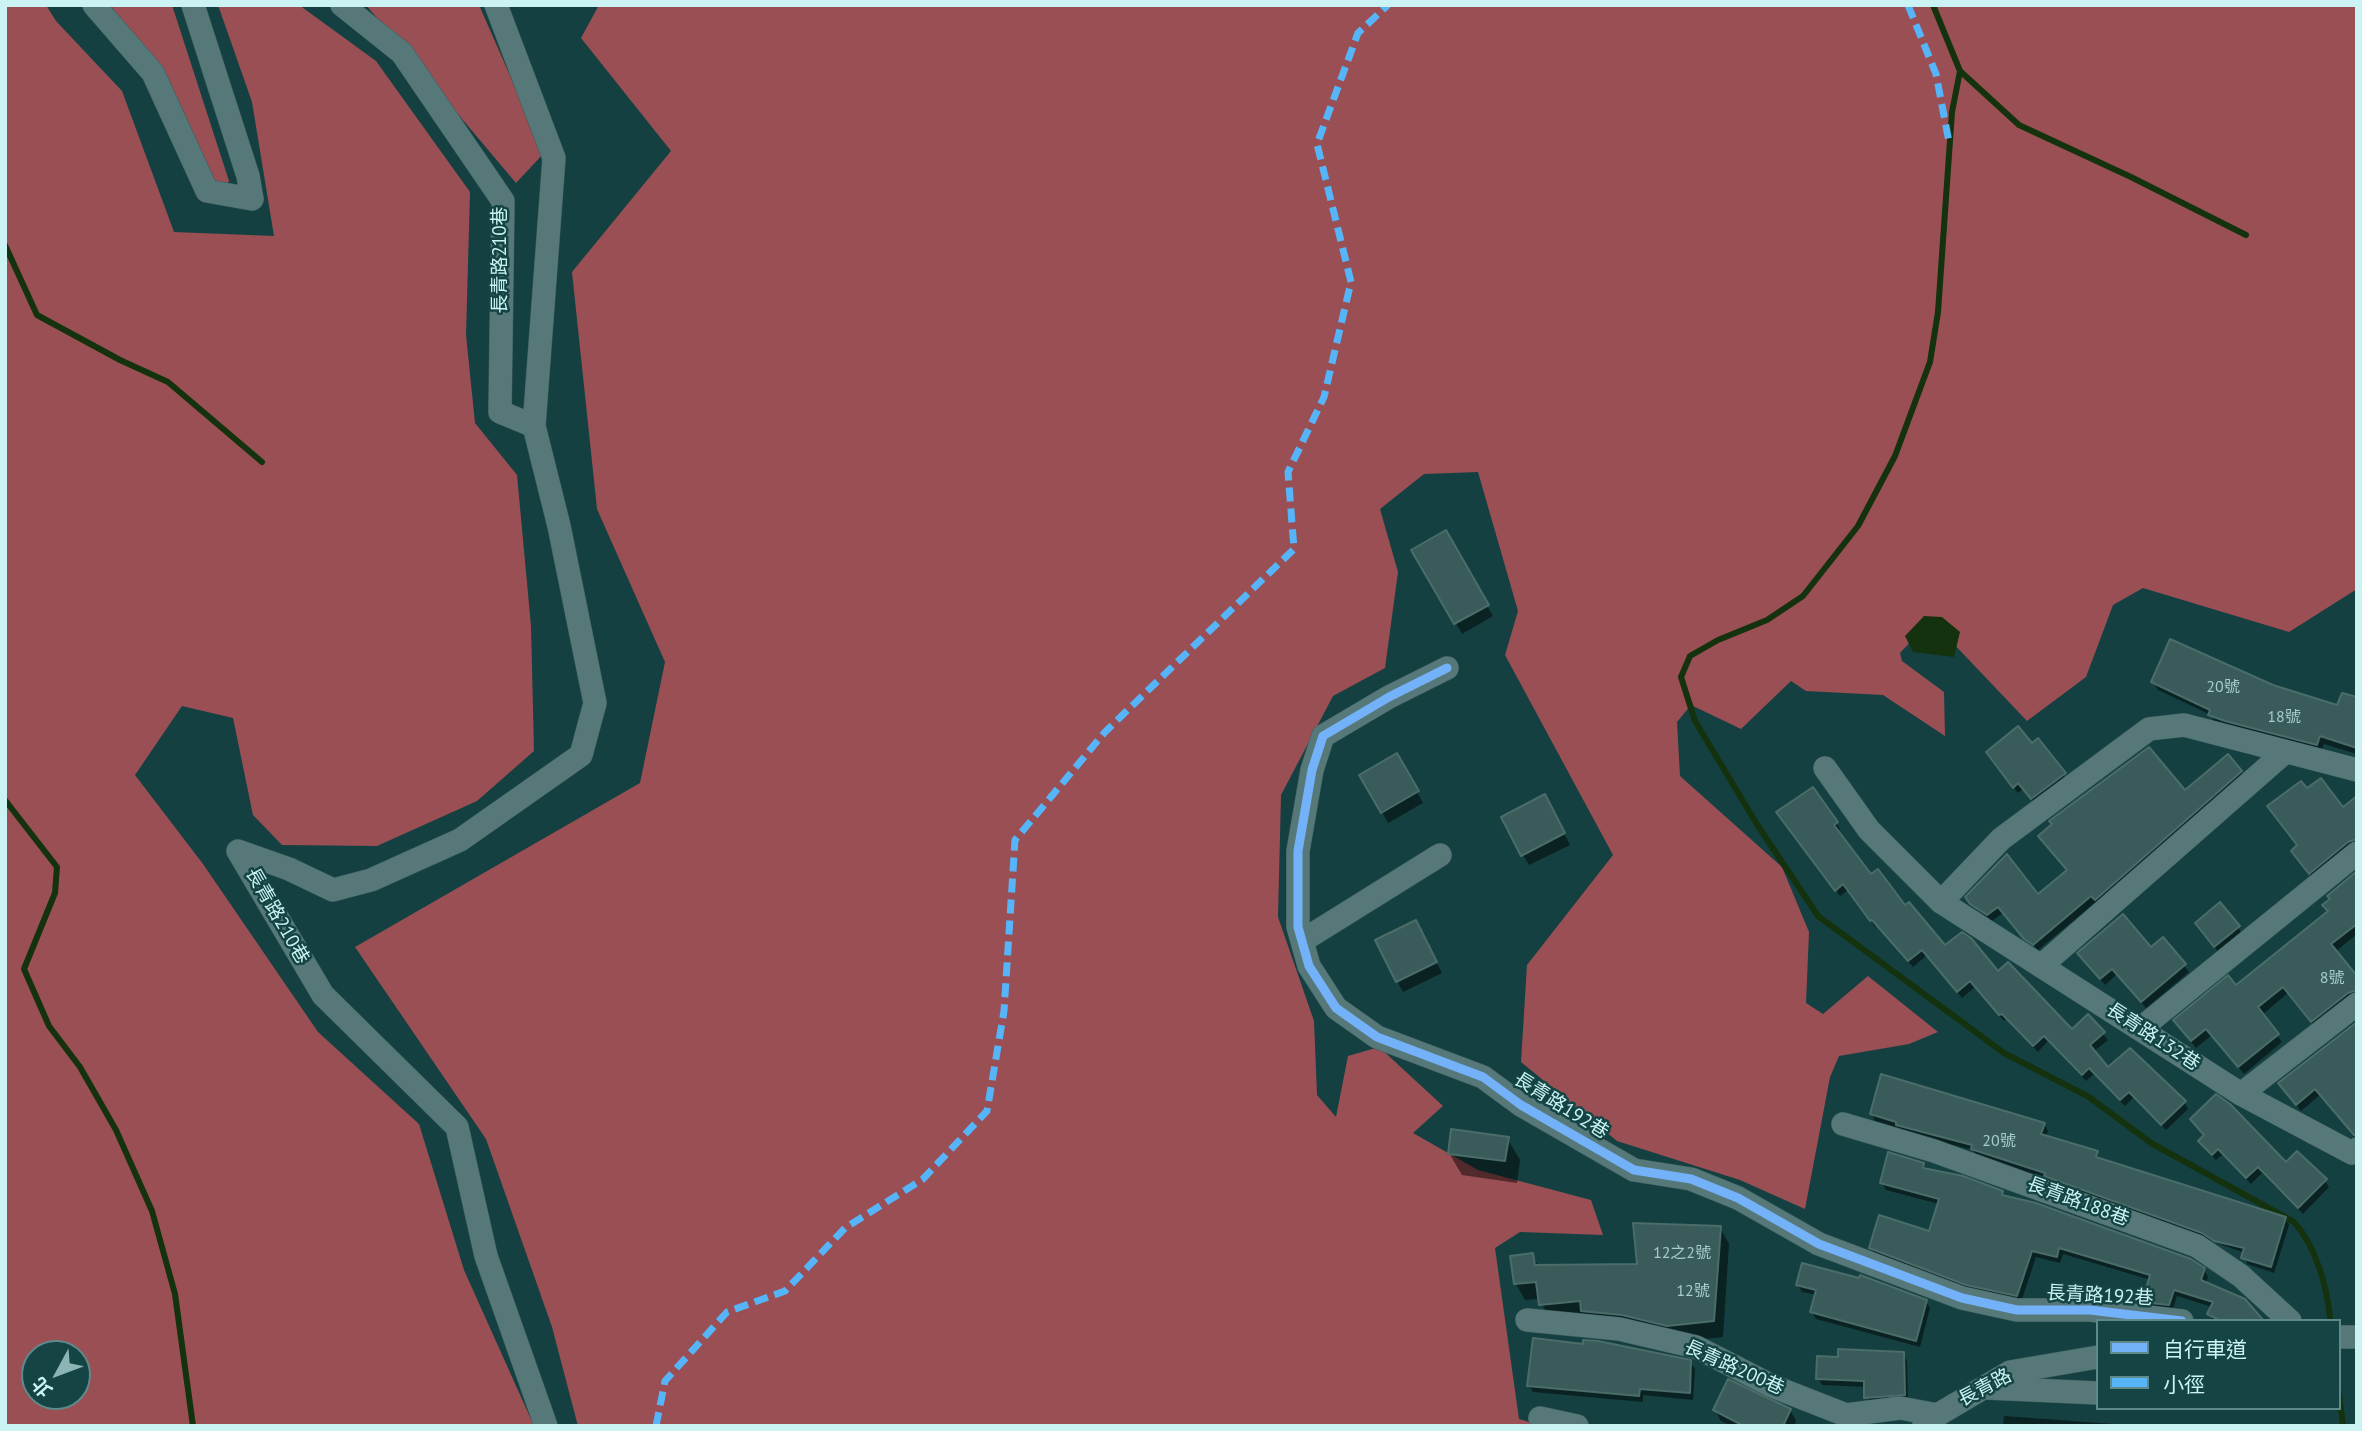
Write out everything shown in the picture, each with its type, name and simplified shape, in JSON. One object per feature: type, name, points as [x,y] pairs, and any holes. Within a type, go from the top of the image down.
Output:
[{"type":"street","points":[[94,5],[153,73],[207,191],[251,199],[248,176],[193,5]]},
{"type":"street","name":"長青路210巷","points":[[342,5],[402,53],[503,201],[500,412],[534,426]]},
{"type":"street","name":"長青路210巷","points":[[496,5],[554,158],[534,426],[559,526],[595,703],[581,755],[460,839],[371,880],[333,890],[289,869],[238,851],[323,995],[457,1127],[486,1256],[546,1426]]},
{"type":"street","name":"長青路192巷","points":[[1447,668],[1389,697],[1323,736],[1312,770],[1298,851],[1298,927],[1309,966],[1336,1008],[1377,1037],[1483,1077],[1521,1105],[1634,1170],[1691,1179],[1738,1198],[1819,1244],[1962,1298],[2017,1310],[2090,1310],[2165,1319]]},
{"type":"street","points":[[1941,902],[2001,839],[2149,729],[2184,725],[2357,770]]},
{"type":"street","points":[[2041,966],[2285,752]]},
{"type":"street","name":"長青路132巷","points":[[1825,768],[1869,830],[1941,902],[2241,1094],[2352,1153],[2357,1149]]},
{"type":"street","points":[[2140,1029],[2357,853]]},
{"type":"street","points":[[1303,941],[1440,855]]},
{"type":"street","points":[[2241,1094],[2357,1004]]},
{"type":"street","name":"長青路188巷","points":[[1843,1124],[1957,1159],[2197,1246],[2241,1276],[2288,1319]]},
{"type":"street","name":"長青路200巷","points":[[1527,1320],[1619,1329],[1696,1348],[1772,1386],[1846,1415],[1900,1408],[1928,1420]]},
{"type":"street","name":"長青路","points":[[1928,1420],[1987,1388],[2010,1372],[2096,1357]]},
{"type":"street","points":[[1987,1388],[2096,1392]]},
{"type":"street","points":[[1541,1418],[1577,1426]]},
{"type":"shaded area","points":[[5,5],[46,5],[56,21],[122,91],[174,232],[274,236],[252,102],[218,5],[299,5],[376,61],[470,192],[466,335],[475,423],[517,475],[531,626],[534,751],[477,801],[377,846],[282,845],[253,815],[233,718],[182,706],[135,775],[203,864],[318,1032],[419,1124],[464,1270],[534,1426],[5,1426]]},
{"type":"shaded area","points":[[111,5],[172,5],[229,181],[215,201]]},
{"type":"shaded area","points":[[366,5],[479,5],[544,153],[516,183]]},
{"type":"shaded area","points":[[599,5],[2357,5],[2357,589],[2289,632],[2143,588],[2113,605],[2086,677],[2027,721],[1931,620],[1900,653],[1902,661],[1944,692],[1945,736],[1883,695],[1806,691],[1791,681],[1741,729],[1691,705],[1677,722],[1680,776],[1782,867],[1809,932],[1806,1003],[1823,1014],[1868,976],[1938,1032],[1909,1044],[1839,1056],[1830,1077],[1805,1209],[1740,1180],[1617,1141],[1521,1062],[1527,965],[1613,855],[1505,655],[1518,611],[1478,472],[1424,474],[1380,509],[1398,572],[1385,668],[1333,696],[1281,795],[1278,917],[1314,1021],[1317,1095],[1336,1117],[1348,1056],[1379,1047],[1443,1106],[1413,1133],[1478,1170],[1591,1200],[1603,1235],[1520,1232],[1495,1248],[1519,1419],[1542,1426],[578,1426],[552,1327],[486,1139],[355,947],[640,783],[665,662],[597,509],[572,272],[671,151],[581,38]]},
{"type":"shaded area","points":[[1924,616],[1942,617],[1960,632],[1954,657],[1913,652],[1905,636]]},
{"type":"building","points":[[1446,530],[1489,605],[1454,624],[1411,550]]},
{"type":"building","points":[[2170,639],[2273,685],[2337,705],[2342,693],[2357,697],[2357,748],[2320,736],[2317,745],[2225,721],[2208,715],[2210,710],[2151,682]]},
{"type":"building","points":[[2018,726],[2032,743],[2038,738],[2066,773],[2031,799],[2018,783],[2013,788],[1986,752]]},
{"type":"building","points":[[2149,747],[2185,790],[2228,754],[2242,771],[2095,900],[2091,896],[2033,945],[2024,939],[1998,907],[1987,915],[1970,904],[1965,897],[2007,854],[2038,894],[2067,870],[2038,836],[2052,824],[2049,821]]},
{"type":"building","points":[[1397,753],[1419,791],[1381,813],[1359,775]]},
{"type":"building","points":[[2321,778],[2343,807],[2357,796],[2357,839],[2348,842],[2309,874],[2291,851],[2297,845],[2267,806],[2301,781],[2307,788]]},
{"type":"building","points":[[1813,787],[1838,822],[1834,825],[1871,874],[1878,869],[1905,905],[1909,902],[1945,945],[1962,932],[1971,938],[1998,971],[2008,962],[2072,1029],[2088,1014],[2105,1032],[2090,1045],[2108,1067],[2130,1048],[2186,1101],[2161,1125],[2129,1092],[2120,1100],[2089,1068],[2082,1075],[2044,1036],[2033,1046],[2002,1014],[1999,1015],[1970,981],[1957,992],[1922,950],[1908,961],[1872,920],[1870,921],[1843,884],[1835,891],[1776,812]]},
{"type":"building","points":[[1545,794],[1565,833],[1521,856],[1501,817]]},
{"type":"building","points":[[2357,871],[2357,924],[2331,944],[2357,976],[2357,990],[2348,993],[2311,1022],[2283,987],[2258,1007],[2279,1034],[2238,1067],[2206,1029],[2191,1041],[2173,1020],[2228,975],[2236,985],[2328,911],[2322,905],[2330,899],[2327,896]]},
{"type":"building","points":[[2220,902],[2240,926],[2214,947],[2195,923]]},
{"type":"building","points":[[2123,914],[2151,947],[2163,937],[2186,964],[2141,1002],[2112,969],[2100,979],[2077,953]]},
{"type":"building","points":[[1416,920],[1437,962],[1396,982],[1375,940]]},
{"type":"building","points":[[2357,1022],[2357,1135],[2354,1135],[2315,1089],[2296,1105],[2278,1083]]},
{"type":"building","points":[[1881,1074],[2045,1123],[2041,1134],[2098,1151],[2096,1157],[2286,1217],[2271,1267],[2241,1258],[2244,1248],[2214,1241],[2202,1233],[2044,1176],[2045,1173],[1971,1149],[1972,1145],[1896,1125],[1896,1122],[1870,1114]]},
{"type":"building","points":[[2216,1094],[2230,1104],[2286,1162],[2297,1151],[2327,1179],[2298,1208],[2258,1167],[2246,1178],[2218,1149],[2212,1155],[2198,1141],[2204,1135],[2190,1119]]},
{"type":"building","points":[[1451,1129],[1509,1137],[1505,1161],[1448,1154]]},
{"type":"building","points":[[1888,1152],[1924,1163],[1923,1168],[1963,1176],[2003,1191],[2002,1195],[2036,1203],[2191,1259],[2205,1268],[2201,1280],[2245,1299],[2262,1319],[2217,1319],[2207,1314],[2213,1302],[2174,1290],[2169,1305],[2142,1302],[2150,1275],[2059,1248],[2057,1257],[2032,1251],[2017,1296],[1966,1285],[1869,1248],[1879,1215],[1929,1231],[1939,1199],[1880,1183]]},
{"type":"building","points":[[1633,1223],[1721,1226],[1714,1321],[1667,1326],[1622,1315],[1581,1311],[1580,1301],[1539,1305],[1536,1282],[1514,1284],[1510,1256],[1533,1253],[1535,1265],[1637,1264]]},
{"type":"building","points":[[1802,1263],[1859,1278],[1860,1275],[1927,1300],[1916,1341],[1810,1312],[1816,1290],[1796,1285]]},
{"type":"building","points":[[1533,1338],[1583,1344],[1583,1340],[1598,1341],[1691,1360],[1690,1393],[1640,1389],[1639,1396],[1527,1386]]},
{"type":"building","points":[[1838,1349],[1904,1352],[1905,1395],[1864,1398],[1864,1381],[1816,1379],[1817,1356],[1838,1357]]},
{"type":"building","points":[[1728,1379],[1791,1409],[1783,1426],[1744,1426],[1713,1410]]},
{"type":"waterway","points":[[1933,5],[1960,71],[1952,112],[1938,312],[1930,362],[1895,456],[1858,526],[1803,596],[1767,620],[1718,640],[1690,656],[1681,677],[1695,721],[1758,826],[1818,916],[2004,1053],[2089,1097],[2151,1143],[2294,1222],[2302,1232],[2319,1267],[2330,1318]]},
{"type":"waterway","points":[[1960,71],[2019,125],[2246,235]]},
{"type":"waterway","points":[[5,245],[37,315],[120,360],[168,382],[262,462]]},
{"type":"waterway","points":[[5,800],[57,867],[55,893],[24,969],[49,1026],[80,1067],[116,1130],[152,1211],[175,1294],[193,1426]]},
{"type":"waterway","points":[[2341,1410],[2343,1426]]},
{"type":"marked path","points":[[656,1426],[665,1381],[727,1312],[785,1291],[845,1228],[923,1179],[987,1111],[1004,1011],[1015,840],[1105,732],[1294,549],[1288,472],[1324,397],[1351,282],[1317,144],[1358,33],[1388,5]]},
{"type":"marked path","points":[[1908,5],[1936,74],[1949,142]]},
{"type":"cycle path","points":[[1447,668],[1389,697],[1323,736],[1312,770],[1298,851],[1298,927],[1309,966],[1336,1008],[1377,1037],[1483,1077],[1521,1105],[1634,1170],[1691,1179],[1738,1198],[1819,1244],[1962,1298],[2017,1310],[2090,1310],[2165,1319]]}]
